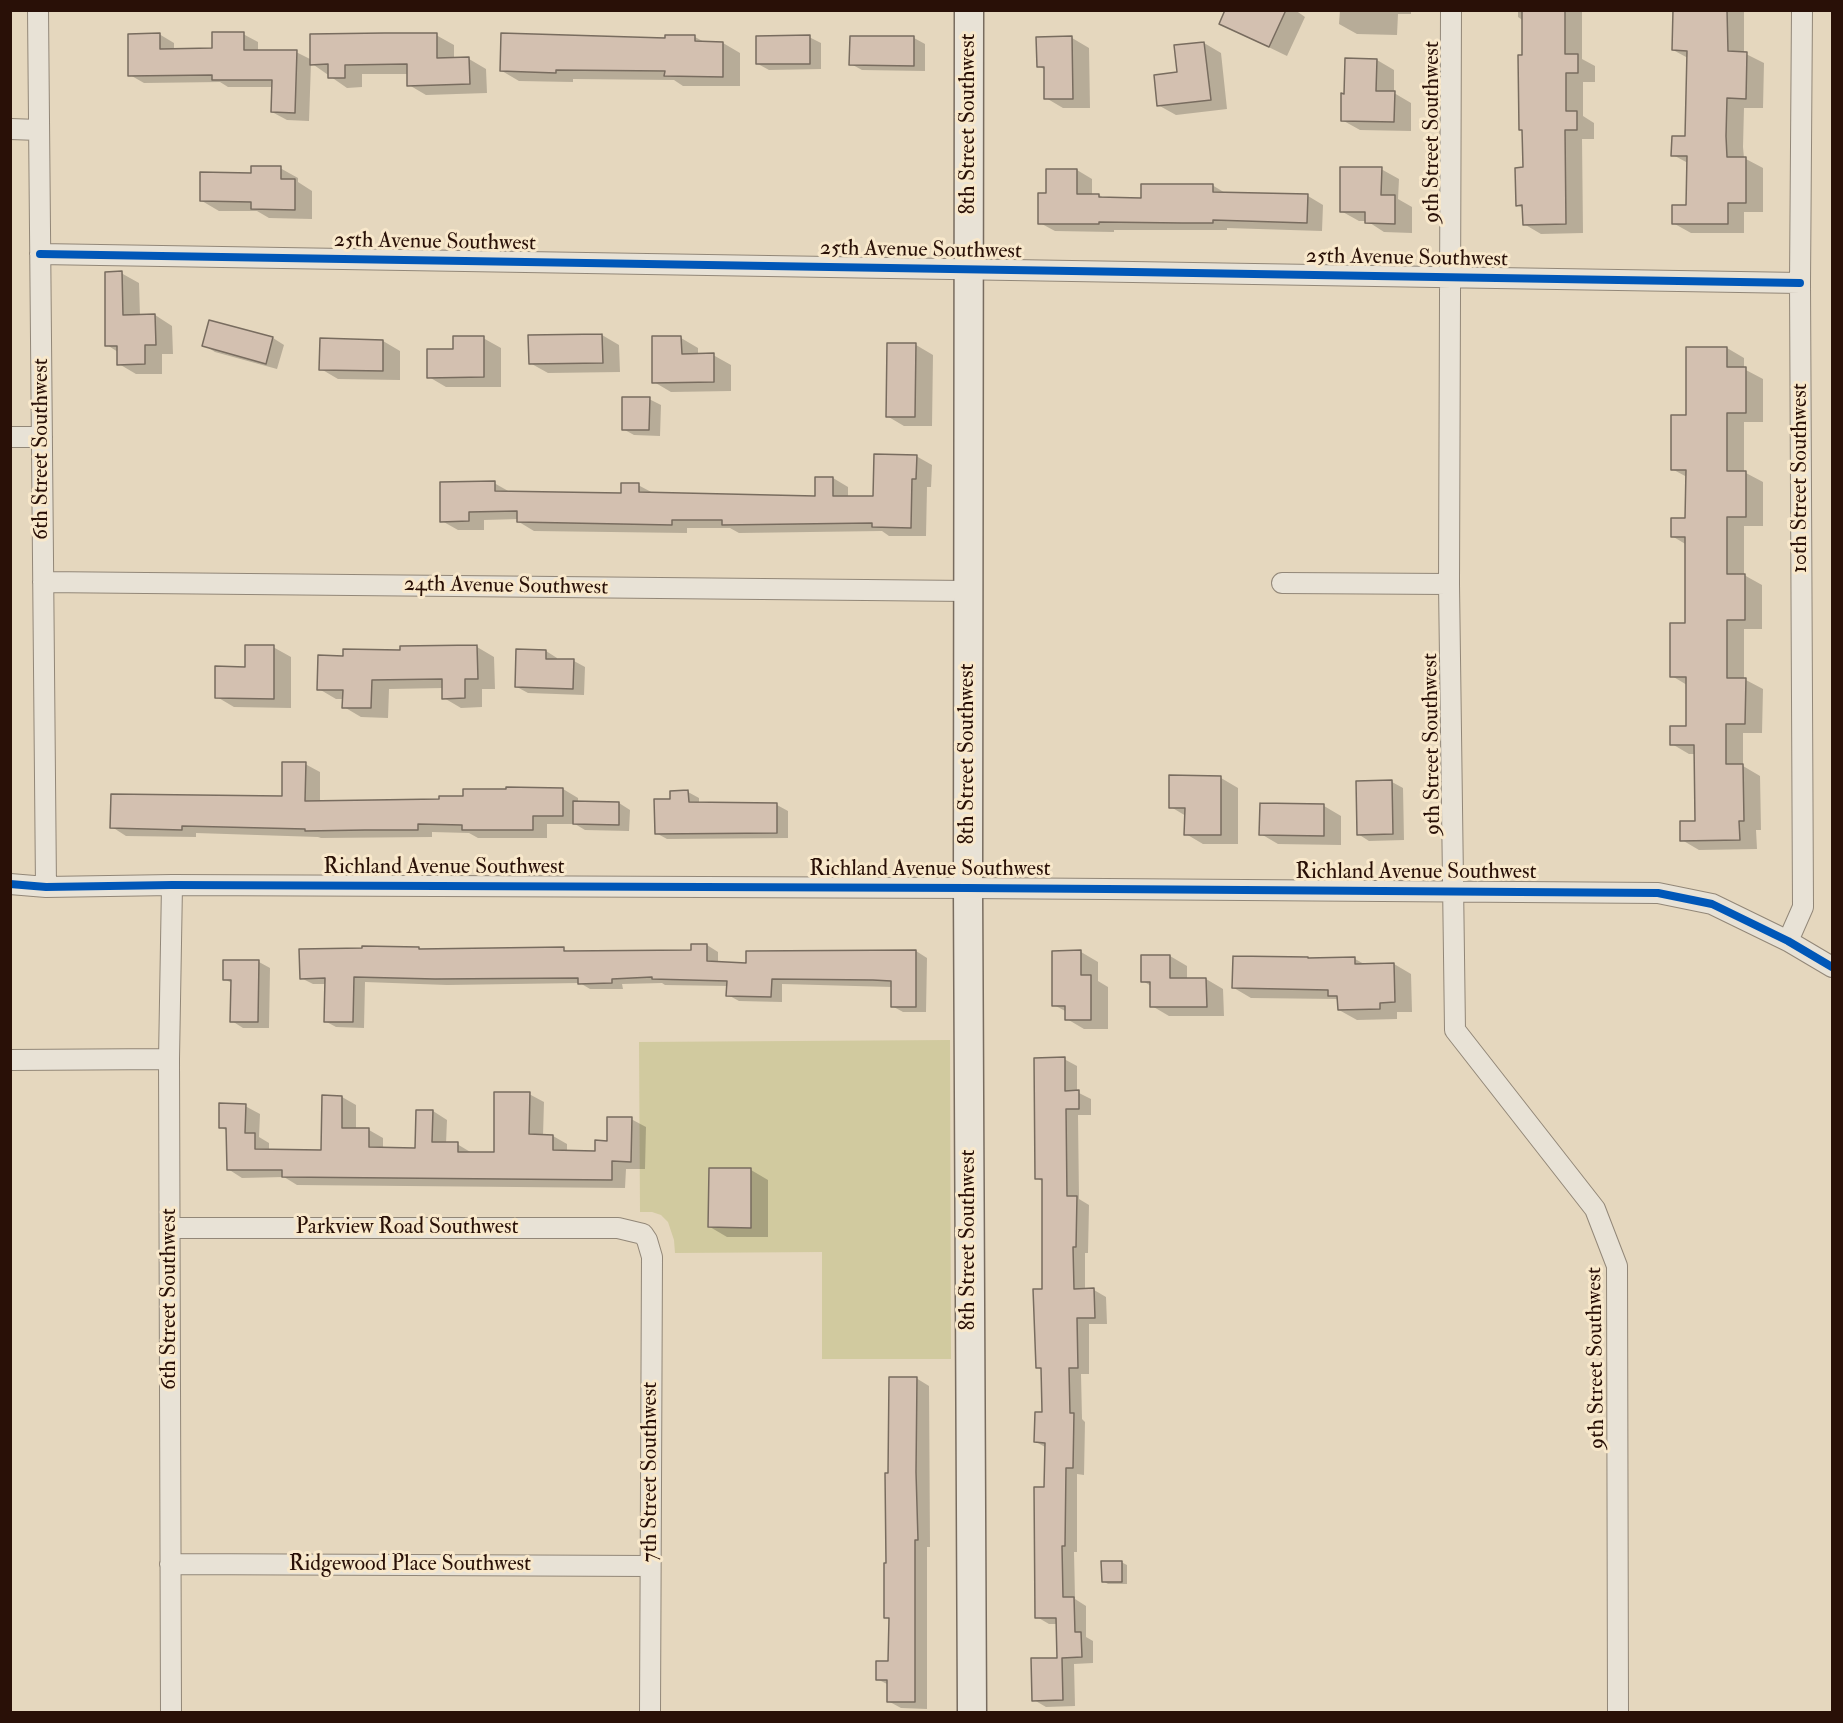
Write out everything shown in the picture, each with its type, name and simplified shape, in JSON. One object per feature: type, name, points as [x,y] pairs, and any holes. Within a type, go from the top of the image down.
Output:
[{"type":"street","name":"6th Street Southwest","points":[[38,10],[46,887]]},
{"type":"street","name":"8th Street Southwest","points":[[969,10],[968,888],[972,1713]]},
{"type":"street","name":"9th Street Southwest","points":[[1451,10],[1449,584],[1455,1030],[1596,1209],[1617,1266],[1618,1713]]},
{"type":"street","name":"10th Street Southwest","points":[[1788,941],[1803,907],[1800,284],[1802,10]]},
{"type":"street","points":[[10,129],[39,130]]},
{"type":"street","name":"25th Avenue Southwest","points":[[40,254],[1800,284]]},
{"type":"street","points":[[10,437],[42,437]]},
{"type":"street","name":"24th Avenue Southwest","points":[[43,582],[968,591]]},
{"type":"street","points":[[1282,583],[1449,584]]},
{"type":"street","name":"Richland Avenue Southwest","points":[[10,884],[46,887],[172,885],[1658,893],[1712,904],[1788,941],[1833,967]]},
{"type":"street","name":"6th Street Southwest","points":[[171,1713],[169,1059],[172,885]]},
{"type":"street","points":[[10,1060],[169,1059]]},
{"type":"street","name":"Parkview Road Southwest","points":[[170,1228],[618,1228],[643,1234]]},
{"type":"street","name":"7th Street Southwest","points":[[643,1234],[652,1257],[650,1713]]},
{"type":"street","name":"Ridgewood Place Southwest","points":[[170,1564],[650,1566]]},
{"type":"shaded area","points":[[950,1040],[951,1359],[822,1359],[822,1252],[675,1253],[674,1240],[668,1222],[661,1215],[640,1212],[639,1042]]},
{"type":"building","points":[[1225,10],[1286,10],[1269,47],[1219,24]]},
{"type":"building","points":[[1522,10],[1565,10],[1565,54],[1578,54],[1578,73],[1566,73],[1566,111],[1577,111],[1577,130],[1565,130],[1566,224],[1523,225],[1522,205],[1516,206],[1515,168],[1523,167],[1522,130],[1519,130],[1518,55],[1522,55]]},
{"type":"building","points":[[1673,10],[1727,10],[1728,51],[1747,52],[1746,99],[1727,98],[1726,136],[1727,157],[1746,157],[1746,203],[1728,203],[1728,224],[1672,224],[1672,205],[1686,205],[1687,156],[1671,156],[1672,136],[1685,136],[1687,51],[1672,50]]},
{"type":"building","points":[[212,32],[244,32],[244,50],[297,50],[295,113],[271,112],[272,80],[212,80],[212,75],[128,76],[128,34],[160,33],[160,49],[212,48]]},
{"type":"building","points":[[437,33],[437,58],[469,57],[470,84],[407,86],[407,64],[345,65],[345,78],[328,78],[328,64],[310,65],[310,34]]},
{"type":"building","points":[[501,33],[665,38],[665,35],[695,35],[695,41],[723,42],[723,77],[664,76],[665,71],[556,70],[556,73],[500,71]]},
{"type":"building","points":[[810,35],[810,64],[756,64],[756,36]]},
{"type":"building","points":[[850,36],[914,36],[914,66],[849,65]]},
{"type":"building","points":[[1072,36],[1073,99],[1044,99],[1044,67],[1037,67],[1036,37]]},
{"type":"building","points":[[1204,42],[1211,100],[1157,106],[1154,75],[1177,72],[1174,45]]},
{"type":"building","points":[[1345,58],[1377,59],[1376,91],[1395,91],[1394,122],[1341,121]]},
{"type":"building","points":[[251,166],[281,166],[281,179],[295,179],[295,210],[251,209],[251,202],[200,201],[200,172],[251,173]]},
{"type":"building","points":[[1340,167],[1382,167],[1381,195],[1395,195],[1395,224],[1365,223],[1365,212],[1340,212]]},
{"type":"building","points":[[1046,169],[1077,169],[1077,194],[1099,194],[1099,197],[1141,198],[1141,184],[1213,184],[1213,192],[1308,194],[1307,223],[1213,220],[1213,223],[1038,224],[1038,193],[1046,193]]},
{"type":"building","points":[[122,271],[123,315],[155,314],[156,345],[145,345],[145,364],[117,365],[117,346],[105,346],[105,272]]},
{"type":"building","points":[[209,320],[273,337],[266,364],[202,346]]},
{"type":"building","points":[[602,334],[603,363],[529,364],[528,335]]},
{"type":"building","points":[[453,336],[484,336],[484,377],[427,378],[427,349],[453,349]]},
{"type":"building","points":[[652,336],[681,336],[682,354],[714,353],[714,382],[652,383]]},
{"type":"building","points":[[320,338],[383,340],[383,371],[319,370]]},
{"type":"building","points":[[887,343],[916,343],[915,417],[886,417]]},
{"type":"building","points":[[1686,347],[1727,347],[1727,367],[1746,367],[1746,413],[1727,413],[1727,471],[1746,471],[1746,517],[1727,517],[1727,574],[1745,574],[1745,620],[1727,620],[1727,678],[1746,678],[1745,724],[1726,724],[1726,764],[1743,764],[1744,821],[1739,821],[1740,840],[1680,841],[1680,821],[1695,821],[1694,745],[1670,745],[1670,726],[1686,726],[1686,677],[1670,677],[1670,623],[1685,623],[1685,537],[1671,537],[1671,518],[1685,518],[1686,470],[1671,470],[1671,415],[1686,415]]},
{"type":"building","points":[[622,397],[650,397],[649,430],[622,430]]},
{"type":"building","points":[[874,454],[917,455],[916,479],[912,479],[911,528],[872,527],[872,523],[722,525],[722,520],[672,520],[672,525],[517,522],[517,511],[469,512],[469,521],[440,522],[440,482],[495,481],[495,491],[621,493],[621,483],[639,483],[639,492],[815,496],[815,477],[833,477],[833,496],[873,496]]},
{"type":"building","points":[[245,645],[274,645],[274,699],[215,698],[215,666],[245,667]]},
{"type":"building","points":[[477,645],[478,679],[465,679],[465,698],[442,699],[442,679],[372,680],[371,708],[342,708],[343,690],[317,690],[318,655],[343,656],[343,649],[400,650],[400,646]]},
{"type":"building","points":[[516,649],[546,650],[546,659],[574,659],[573,689],[515,687]]},
{"type":"building","points":[[282,762],[306,762],[305,801],[439,799],[439,796],[463,796],[463,789],[563,788],[563,816],[533,816],[533,830],[462,830],[462,825],[418,824],[418,830],[305,831],[305,829],[182,826],[182,830],[110,828],[111,794],[282,796]]},
{"type":"building","points":[[1169,775],[1221,776],[1221,835],[1184,835],[1185,808],[1169,808]]},
{"type":"building","points":[[1392,780],[1393,834],[1357,835],[1356,781]]},
{"type":"building","points":[[688,790],[689,802],[777,803],[777,833],[655,834],[654,799],[670,799],[670,791]]},
{"type":"building","points":[[573,801],[619,802],[619,825],[573,824]]},
{"type":"building","points":[[1260,803],[1324,804],[1324,836],[1259,835]]},
{"type":"building","points":[[691,944],[707,944],[707,961],[746,963],[746,951],[916,950],[916,1007],[891,1007],[891,981],[873,980],[772,979],[771,997],[726,996],[727,981],[652,979],[652,977],[612,979],[612,983],[578,984],[578,978],[354,977],[353,1022],[324,1022],[325,978],[300,979],[299,949],[362,948],[362,946],[419,947],[419,949],[564,947],[564,951],[691,950]]},
{"type":"building","points":[[1081,950],[1081,975],[1091,975],[1091,1020],[1065,1020],[1065,1006],[1052,1006],[1052,951]]},
{"type":"building","points":[[1141,955],[1170,955],[1170,978],[1206,978],[1207,1007],[1150,1007],[1150,982],[1141,982]]},
{"type":"building","points":[[1233,956],[1355,957],[1355,964],[1394,963],[1395,1002],[1380,1003],[1380,1009],[1338,1010],[1337,996],[1328,996],[1328,990],[1232,988]]},
{"type":"building","points":[[223,960],[259,960],[258,1022],[230,1022],[231,980],[223,980]]},
{"type":"building","points":[[1065,1057],[1065,1091],[1079,1090],[1079,1109],[1066,1109],[1067,1196],[1077,1196],[1076,1247],[1073,1247],[1074,1289],[1094,1288],[1095,1318],[1077,1318],[1078,1368],[1069,1368],[1070,1413],[1074,1413],[1073,1468],[1066,1468],[1065,1546],[1062,1546],[1063,1597],[1074,1597],[1075,1632],[1081,1632],[1082,1657],[1062,1658],[1063,1700],[1032,1701],[1031,1658],[1057,1658],[1056,1618],[1035,1618],[1034,1487],[1044,1487],[1045,1443],[1034,1442],[1035,1412],[1042,1412],[1041,1368],[1036,1368],[1033,1289],[1042,1289],[1042,1179],[1035,1179],[1034,1058]]},
{"type":"building","points":[[494,1092],[530,1092],[529,1134],[553,1135],[553,1150],[595,1151],[595,1140],[607,1141],[607,1117],[632,1117],[631,1162],[612,1161],[612,1180],[282,1177],[282,1170],[227,1170],[226,1128],[219,1128],[219,1103],[246,1104],[245,1133],[255,1133],[255,1149],[321,1150],[322,1095],[342,1096],[342,1128],[369,1128],[369,1147],[415,1148],[416,1110],[433,1110],[432,1142],[458,1142],[458,1152],[494,1152]]},
{"type":"building","points":[[709,1168],[751,1168],[751,1228],[708,1227]]},
{"type":"building","points":[[889,1377],[917,1377],[918,1540],[915,1540],[915,1702],[887,1702],[887,1680],[876,1680],[876,1661],[888,1661],[889,1618],[884,1618],[884,1563],[886,1563],[885,1473],[888,1473]]},
{"type":"building","points":[[1101,1561],[1122,1561],[1122,1582],[1102,1582]]},
{"type":"cycle path","points":[[40,254],[1800,283]]},
{"type":"cycle path","points":[[10,884],[46,887],[172,885],[1658,893],[1712,904],[1788,941],[1832,967]]}]
